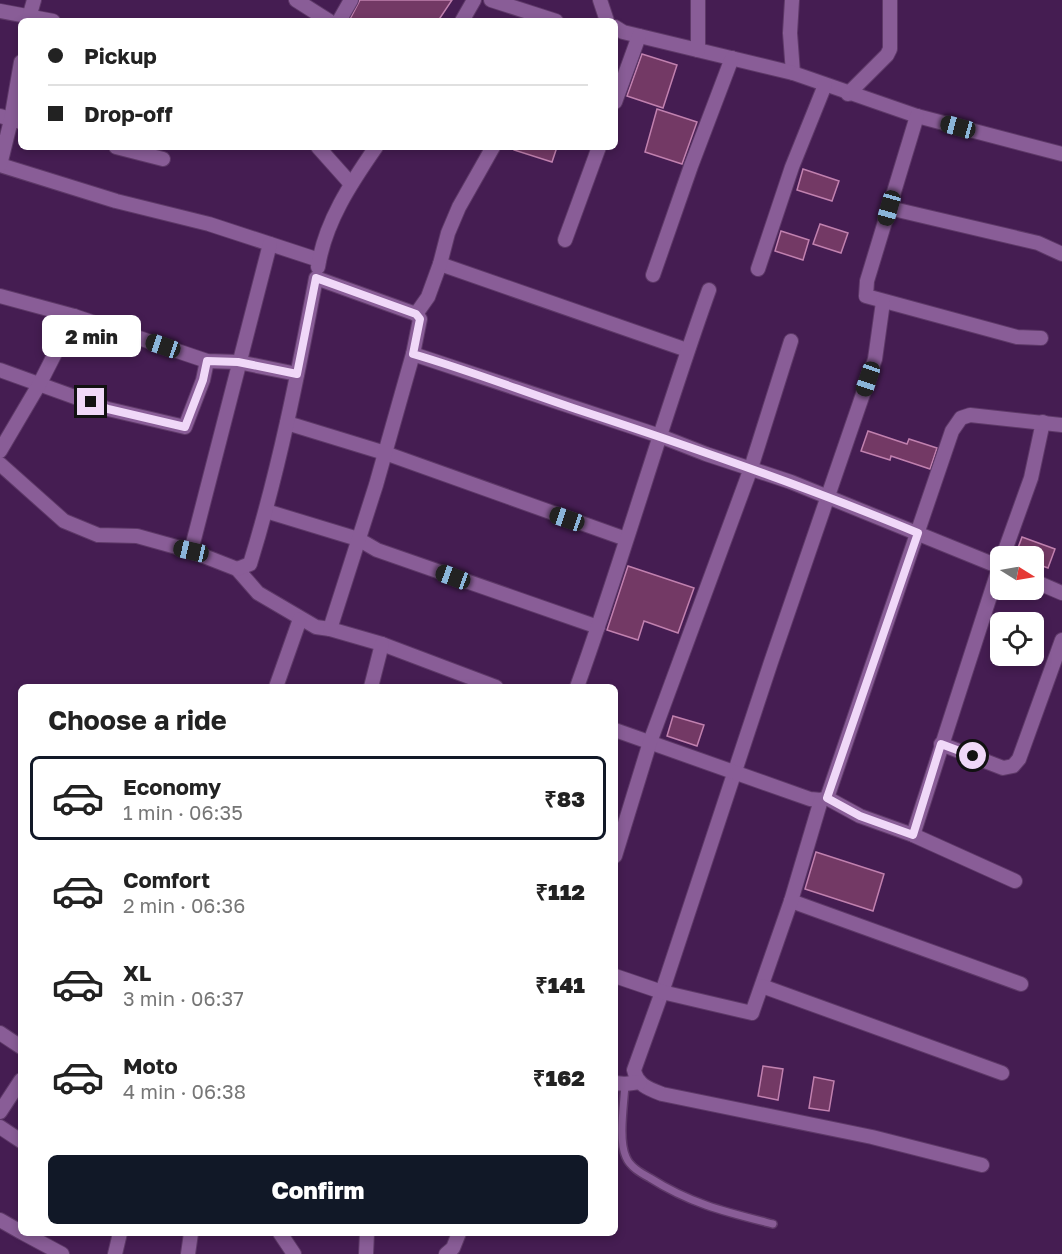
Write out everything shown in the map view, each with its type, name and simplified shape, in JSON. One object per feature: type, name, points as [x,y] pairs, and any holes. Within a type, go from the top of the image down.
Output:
[{"type":"street","points":[[28,18],[34,0]]},
{"type":"street","points":[[296,0],[324,18]]},
{"type":"street","points":[[341,18],[351,0]]},
{"type":"street","points":[[464,18],[474,0]]},
{"type":"street","points":[[491,0],[547,18]]},
{"type":"street","points":[[600,0],[606,18]]},
{"type":"street","points":[[698,0],[698,50]]},
{"type":"street","points":[[792,0],[790,33],[793,74]]},
{"type":"street","points":[[848,94],[886,56],[890,49],[890,0]]},
{"type":"street","points":[[0,11],[24,18]]},
{"type":"street","points":[[618,29],[793,74],[917,116],[1062,154]]},
{"type":"street","points":[[618,94],[639,36]]},
{"type":"street","points":[[653,274],[732,58]]},
{"type":"street","points":[[18,79],[0,165],[116,201],[209,224],[319,260]]},
{"type":"street","points":[[758,269],[792,167],[825,85]]},
{"type":"street","points":[[917,116],[867,281],[866,296],[1017,338],[1041,338]]},
{"type":"street","points":[[128,150],[163,159]]},
{"type":"street","points":[[321,150],[351,183]]},
{"type":"street","points":[[237,569],[250,564],[266,511],[288,423],[319,260],[327,234],[351,183],[374,150]]},
{"type":"street","points":[[416,314],[428,297],[448,233],[459,207],[491,150]]},
{"type":"street","points":[[565,240],[598,150]]},
{"type":"street","points":[[889,208],[1038,243],[1062,254]]},
{"type":"street","points":[[191,551],[270,244]]},
{"type":"street","points":[[440,264],[687,350]]},
{"type":"street","points":[[316,278],[416,314],[420,319],[413,354],[385,453],[330,629]]},
{"type":"street","points":[[578,684],[687,350],[709,290]]},
{"type":"street","points":[[0,296],[75,316],[207,361],[238,362],[297,374]]},
{"type":"street","points":[[883,302],[875,359],[634,1070],[636,1078],[646,1088],[662,1094],[872,1137],[982,1165]]},
{"type":"street","points":[[0,451],[40,383],[75,316]]},
{"type":"street","points":[[618,846],[650,742],[751,468],[791,341]]},
{"type":"street","points":[[413,354],[660,436],[828,495],[990,562]]},
{"type":"street","points":[[0,370],[108,409],[185,427],[203,380],[207,361]]},
{"type":"street","points":[[618,977],[662,992],[752,1013],[952,430],[961,418],[970,415],[1062,425]]},
{"type":"street","points":[[1007,546],[1030,478],[1043,422]]},
{"type":"street","points":[[288,423],[385,453],[626,539]]},
{"type":"street","points":[[0,465],[64,521],[98,535],[137,536],[191,551],[237,569],[258,592],[316,627],[382,644],[471,683]]},
{"type":"street","points":[[266,511],[358,539],[376,550],[598,627]]},
{"type":"street","points":[[1044,585],[1062,593]]},
{"type":"street","points":[[913,835],[990,596]]},
{"type":"street","points":[[277,684],[300,619]]},
{"type":"street","points":[[941,744],[1004,768],[1013,766],[1019,759],[1062,640]]},
{"type":"street","points":[[371,684],[382,644]]},
{"type":"street","points":[[618,731],[810,799],[824,799],[860,816],[913,835],[1015,881]]},
{"type":"street","points":[[791,901],[1021,984]]},
{"type":"street","points":[[762,986],[1002,1073]]},
{"type":"street","points":[[0,1033],[18,1045]]},
{"type":"street","points":[[620,1083],[640,1082]]},
{"type":"street","points":[[0,1112],[18,1085]]},
{"type":"street","points":[[0,1127],[18,1139]]},
{"type":"street","points":[[0,1220],[18,1230]]},
{"type":"street","points":[[29,1236],[62,1254]]},
{"type":"street","points":[[115,1254],[119,1236]]},
{"type":"street","points":[[188,1254],[191,1236]]},
{"type":"street","points":[[282,1236],[294,1254]]},
{"type":"street","points":[[366,1254],[367,1236]]},
{"type":"street","points":[[446,1254],[453,1248],[458,1236]]},
{"type":"lane","points":[[620,1083],[622,1143],[626,1158],[636,1169],[675,1194],[708,1207],[773,1224]]},
{"type":"building","points":[[360,0],[452,0],[440,18],[351,18]]},
{"type":"building","points":[[642,54],[677,65],[663,108],[627,96]]},
{"type":"building","points":[[657,109],[697,122],[682,164],[645,152]]},
{"type":"building","points":[[514,150],[556,150],[552,162]]},
{"type":"building","points":[[803,169],[839,181],[832,201],[797,190]]},
{"type":"building","points":[[820,224],[848,233],[841,253],[813,244]]},
{"type":"building","points":[[781,231],[809,240],[803,260],[775,251]]},
{"type":"building","points":[[868,431],[907,444],[909,439],[937,448],[930,469],[891,456],[890,460],[861,451]]},
{"type":"building","points":[[1022,537],[1055,549],[1048,568],[1044,567],[1044,546],[1019,546]]},
{"type":"building","points":[[628,566],[694,588],[678,633],[644,621],[638,640],[607,630]]},
{"type":"building","points":[[673,716],[704,725],[697,746],[667,736]]},
{"type":"building","points":[[816,852],[884,874],[873,911],[805,889]]},
{"type":"building","points":[[763,1066],[783,1069],[778,1100],[758,1096]]},
{"type":"building","points":[[814,1077],[834,1081],[829,1111],[809,1108]]},
{"type":"route","points":[[91,402],[108,409],[185,427],[203,380],[207,361],[238,362],[297,374],[316,278],[416,314],[420,319],[413,354],[660,436],[828,495],[918,533],[827,798],[848,811],[913,835],[941,744],[973,756]]}]
